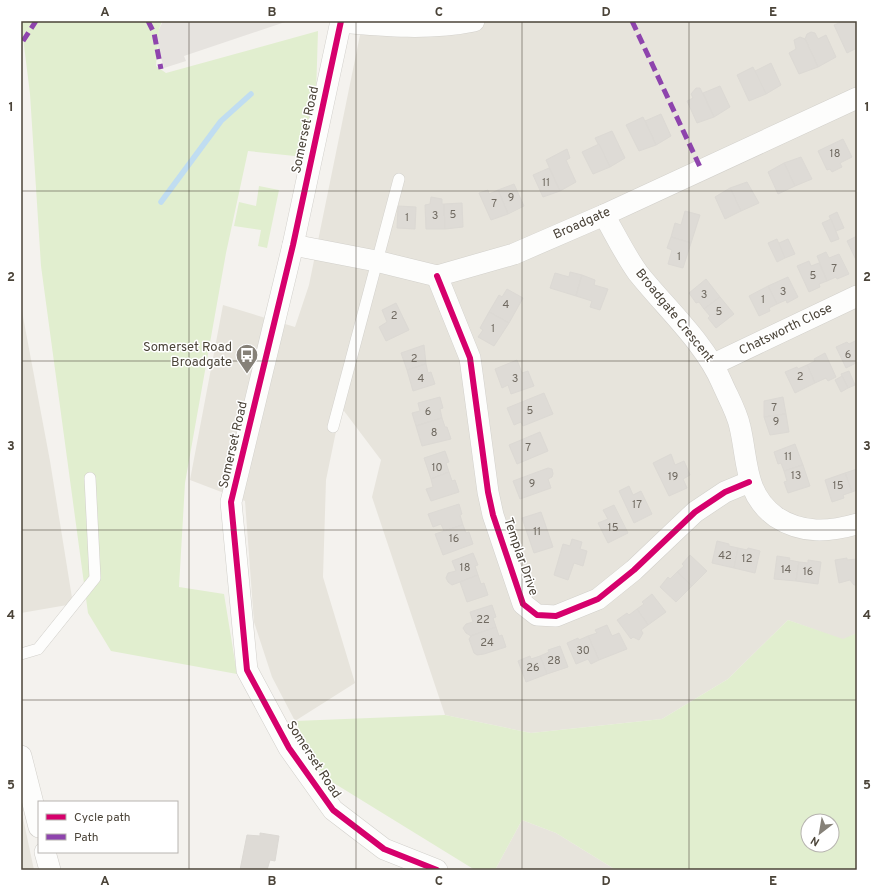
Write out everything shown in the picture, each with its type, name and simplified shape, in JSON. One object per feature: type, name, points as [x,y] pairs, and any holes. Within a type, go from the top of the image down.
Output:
[{"type":"street","points":[[340,21],[387,24],[461,24],[474,21]]},
{"type":"street","name":"Somerset Road","points":[[340,21],[293,245],[231,502],[247,670],[289,748],[333,810],[384,849],[437,870]]},
{"type":"street","name":"Broadgate","points":[[293,245],[376,261],[437,276],[514,254],[604,215],[857,98]]},
{"type":"street","name":"Broadgate Crescent","points":[[604,215],[637,271],[714,364],[740,426],[749,482],[758,500],[776,516],[797,527],[817,531],[834,530],[857,524]]},
{"type":"street","name":"Templar Drive","points":[[437,276],[470,358],[488,492],[494,515],[523,604],[537,615],[556,616],[598,599],[634,570],[695,512],[724,492],[749,482]]},
{"type":"street","name":"Chatsworth Close","points":[[714,364],[857,296]]},
{"type":"street","points":[[21,756],[38,823]]},
{"type":"street","points":[[45,853],[50,870]]},
{"type":"lane","points":[[333,427],[399,179]]},
{"type":"lane","points":[[21,654],[38,649],[95,578],[90,478]]},
{"type":"shaded area","points":[[163,21],[288,21],[184,56],[186,61],[164,68],[157,44],[159,29]]},
{"type":"shaded area","points":[[470,21],[857,21],[857,633],[843,640],[788,620],[728,679],[662,719],[531,733],[445,715],[372,497],[381,460],[341,407],[326,480],[323,577],[355,683],[295,721],[272,677],[254,622],[245,501],[190,480],[223,305],[295,327],[309,285],[360,35],[473,31]]},
{"type":"shaded area","points":[[21,306],[50,461],[73,604],[21,613]]},
{"type":"shaded area","points":[[21,809],[23,818],[34,870],[21,870]]},
{"type":"shaded area","points":[[522,820],[556,833],[616,870],[495,870]]},
{"type":"green space","points":[[21,21],[162,21],[159,29],[156,66],[166,73],[318,31],[314,158],[248,151],[226,253],[185,483],[179,587],[224,594],[237,674],[111,651],[88,613],[41,266],[30,94]]},
{"type":"green space","points":[[259,186],[279,190],[267,248],[258,246],[261,230],[234,226],[239,202],[256,206]]},
{"type":"green space","points":[[788,620],[843,639],[857,633],[857,870],[616,870],[556,833],[522,820],[495,870],[475,870],[324,777],[295,721],[445,715],[531,733],[662,719],[728,679]]},
{"type":"building","points":[[844,21],[857,21],[857,48],[847,53],[834,25]]},
{"type":"building","points":[[811,32],[815,33],[818,39],[826,35],[836,57],[818,67],[805,39],[807,34]]},
{"type":"building","points":[[800,37],[805,39],[818,67],[799,74],[789,53],[796,49],[794,40]]},
{"type":"building","points":[[771,63],[781,85],[766,94],[755,71]]},
{"type":"building","points":[[753,67],[766,94],[749,101],[737,75]]},
{"type":"building","points":[[720,86],[730,107],[714,117],[703,93]]},
{"type":"building","points":[[696,88],[700,88],[714,117],[697,123],[687,101],[693,98],[691,94]]},
{"type":"building","points":[[661,114],[671,136],[656,145],[645,121]]},
{"type":"building","points":[[643,117],[656,145],[639,151],[626,125]]},
{"type":"building","points":[[612,131],[625,158],[610,167],[595,138]]},
{"type":"building","points":[[843,139],[852,157],[840,163],[842,167],[832,172],[830,169],[827,170],[818,151]]},
{"type":"building","points":[[599,144],[610,167],[593,174],[582,152]]},
{"type":"building","points":[[567,149],[570,158],[566,160],[576,182],[560,191],[546,160]]},
{"type":"building","points":[[801,157],[812,179],[795,186],[784,163]]},
{"type":"building","points":[[784,163],[795,186],[778,194],[768,172]]},
{"type":"building","points":[[549,168],[560,191],[543,197],[533,175]]},
{"type":"building","points":[[747,182],[759,203],[741,211],[730,188]]},
{"type":"building","points":[[514,184],[524,206],[508,214],[498,190]]},
{"type":"building","points":[[730,188],[741,211],[725,219],[715,197]]},
{"type":"building","points":[[488,190],[489,194],[498,190],[508,214],[491,220],[479,193]]},
{"type":"building","points":[[431,197],[442,199],[442,204],[444,204],[445,229],[426,229],[425,205],[430,204]]},
{"type":"building","points":[[462,203],[463,227],[445,229],[444,204]]},
{"type":"building","points":[[398,206],[416,207],[415,229],[397,228]]},
{"type":"building","points":[[685,211],[700,215],[691,243],[671,237],[675,223],[681,225]]},
{"type":"building","points":[[837,212],[844,228],[836,231],[829,216]]},
{"type":"building","points":[[831,219],[839,239],[831,242],[822,223]]},
{"type":"building","points":[[857,236],[857,262],[847,241]]},
{"type":"building","points":[[671,237],[691,243],[683,268],[668,264],[672,250],[667,248]]},
{"type":"building","points":[[777,239],[785,258],[777,262],[768,243]]},
{"type":"building","points":[[788,239],[795,254],[785,258],[779,243]]},
{"type":"building","points":[[826,252],[829,258],[839,254],[849,274],[827,281],[817,256]]},
{"type":"building","points":[[809,261],[811,266],[819,263],[827,281],[819,284],[820,287],[809,292],[797,266]]},
{"type":"building","points":[[570,272],[582,275],[576,296],[550,288],[555,273],[569,277]]},
{"type":"building","points":[[582,275],[595,280],[594,285],[608,289],[600,310],[590,307],[592,301],[576,296]]},
{"type":"building","points":[[788,277],[798,297],[787,303],[786,300],[777,304],[768,286]]},
{"type":"building","points":[[706,279],[720,297],[704,309],[699,302],[696,303],[689,293]]},
{"type":"building","points":[[768,286],[777,304],[769,308],[770,311],[759,316],[749,296]]},
{"type":"building","points":[[507,289],[523,298],[509,323],[489,312],[499,295],[502,297]]},
{"type":"building","points":[[720,297],[734,314],[716,328],[708,318],[710,316],[704,309]]},
{"type":"building","points":[[396,303],[409,330],[386,341],[379,327],[387,322],[382,310]]},
{"type":"building","points":[[489,312],[509,323],[494,346],[478,337],[483,330],[480,328]]},
{"type":"building","points":[[857,340],[857,365],[856,363],[846,368],[836,347],[847,342],[849,344]]},
{"type":"building","points":[[424,345],[426,364],[407,370],[401,353]]},
{"type":"building","points":[[825,353],[836,377],[828,381],[826,378],[815,383],[807,365]]},
{"type":"building","points":[[517,360],[522,373],[528,371],[534,386],[511,394],[508,385],[502,388],[495,369]]},
{"type":"building","points":[[426,364],[428,373],[431,372],[435,384],[413,391],[407,370]]},
{"type":"building","points":[[807,365],[815,383],[795,393],[785,372]]},
{"type":"building","points":[[849,371],[855,385],[848,388],[841,374]]},
{"type":"building","points":[[842,376],[848,388],[841,392],[835,380]]},
{"type":"building","points":[[544,393],[553,414],[523,426],[521,422],[514,425],[507,408]]},
{"type":"building","points":[[440,397],[443,408],[440,409],[442,418],[416,426],[412,413],[420,411],[418,403]]},
{"type":"building","points":[[783,397],[786,414],[764,417],[764,401]]},
{"type":"building","points":[[786,414],[789,432],[770,435],[764,417]]},
{"type":"building","points":[[442,418],[451,439],[422,446],[416,426]]},
{"type":"building","points":[[540,432],[548,451],[517,464],[509,445]]},
{"type":"building","points":[[795,444],[803,465],[784,471],[781,463],[778,464],[774,452]]},
{"type":"building","points":[[445,451],[449,462],[446,463],[449,472],[431,479],[424,458]]},
{"type":"building","points":[[671,454],[675,465],[684,461],[690,475],[683,479],[687,488],[669,496],[653,463]]},
{"type":"building","points":[[803,465],[810,486],[788,493],[784,482],[787,481],[784,471]]},
{"type":"building","points":[[548,468],[552,469],[553,474],[552,477],[548,479],[551,488],[520,499],[513,481]]},
{"type":"building","points":[[857,469],[857,490],[852,492],[845,473]]},
{"type":"building","points":[[449,472],[452,481],[455,480],[459,492],[431,501],[426,489],[433,487],[431,479]]},
{"type":"building","points":[[845,473],[852,492],[843,495],[844,498],[832,502],[825,480]]},
{"type":"building","points":[[629,486],[633,495],[641,491],[652,514],[634,523],[619,491]]},
{"type":"building","points":[[459,504],[463,525],[444,531],[441,524],[433,527],[428,514]]},
{"type":"building","points":[[614,505],[628,533],[608,543],[598,523],[608,519],[603,510]]},
{"type":"building","points":[[541,512],[553,547],[534,553],[522,518]]},
{"type":"building","points":[[463,525],[466,533],[469,532],[473,544],[443,555],[435,534]]},
{"type":"building","points":[[572,539],[582,542],[580,549],[587,551],[583,566],[574,563],[568,580],[554,575],[563,544],[570,546]]},
{"type":"building","points":[[717,541],[738,548],[734,568],[712,563]]},
{"type":"building","points":[[738,548],[747,550],[748,548],[760,551],[755,573],[734,568]]},
{"type":"building","points":[[473,553],[478,565],[475,566],[478,575],[452,585],[448,582],[446,578],[448,573],[456,571],[452,561]]},
{"type":"building","points":[[690,555],[707,571],[692,586],[677,572],[684,566],[682,564]]},
{"type":"building","points":[[777,556],[790,558],[789,560],[799,562],[796,581],[774,579]]},
{"type":"building","points":[[847,558],[847,560],[857,559],[857,585],[854,585],[850,580],[839,583],[835,560]]},
{"type":"building","points":[[808,560],[821,562],[818,584],[796,581],[799,562],[808,563]]},
{"type":"building","points":[[677,572],[692,586],[676,602],[660,587],[668,577],[670,579]]},
{"type":"building","points":[[478,575],[481,584],[484,583],[488,595],[467,602],[460,582]]},
{"type":"building","points":[[652,594],[666,612],[648,625],[637,609],[644,604],[642,602]]},
{"type":"building","points":[[492,605],[496,617],[493,618],[496,627],[471,636],[466,633],[463,628],[466,624],[473,622],[470,612]]},
{"type":"building","points":[[637,609],[648,625],[641,630],[643,633],[639,640],[633,637],[631,639],[617,620],[627,613],[629,615]]},
{"type":"building","points":[[607,625],[612,636],[619,633],[627,649],[599,660],[588,636],[597,633],[595,630]]},
{"type":"building","points":[[496,627],[499,636],[502,635],[506,647],[484,654],[477,655],[474,653],[469,639],[471,636]]},
{"type":"building","points":[[588,636],[599,660],[591,664],[588,659],[576,664],[567,643],[578,638],[579,640]]},
{"type":"building","points":[[560,646],[568,667],[547,674],[540,656],[549,652],[548,650]]},
{"type":"building","points":[[530,656],[531,659],[540,656],[547,674],[526,682],[518,661]]},
{"type":"building","points":[[260,833],[279,836],[275,861],[270,860],[267,870],[240,870],[247,835],[260,836]]},
{"type":"waterway","points":[[161,202],[221,121],[251,94]]},
{"type":"marked path","points":[[23,41],[36,21]]},
{"type":"marked path","points":[[148,21],[154,33],[161,69]]},
{"type":"marked path","points":[[632,21],[701,169]]},
{"type":"cycle path","points":[[341,21],[293,245],[231,502],[247,670],[289,748],[333,810],[384,849],[437,870]]},
{"type":"cycle path","points":[[437,276],[470,358],[488,492],[493,515],[523,604],[537,615],[556,616],[598,599],[634,570],[695,512],[725,492],[749,482]]},
{"type":"place","name":"Somerset Road Broadgate","points":[[247,374]]}]
